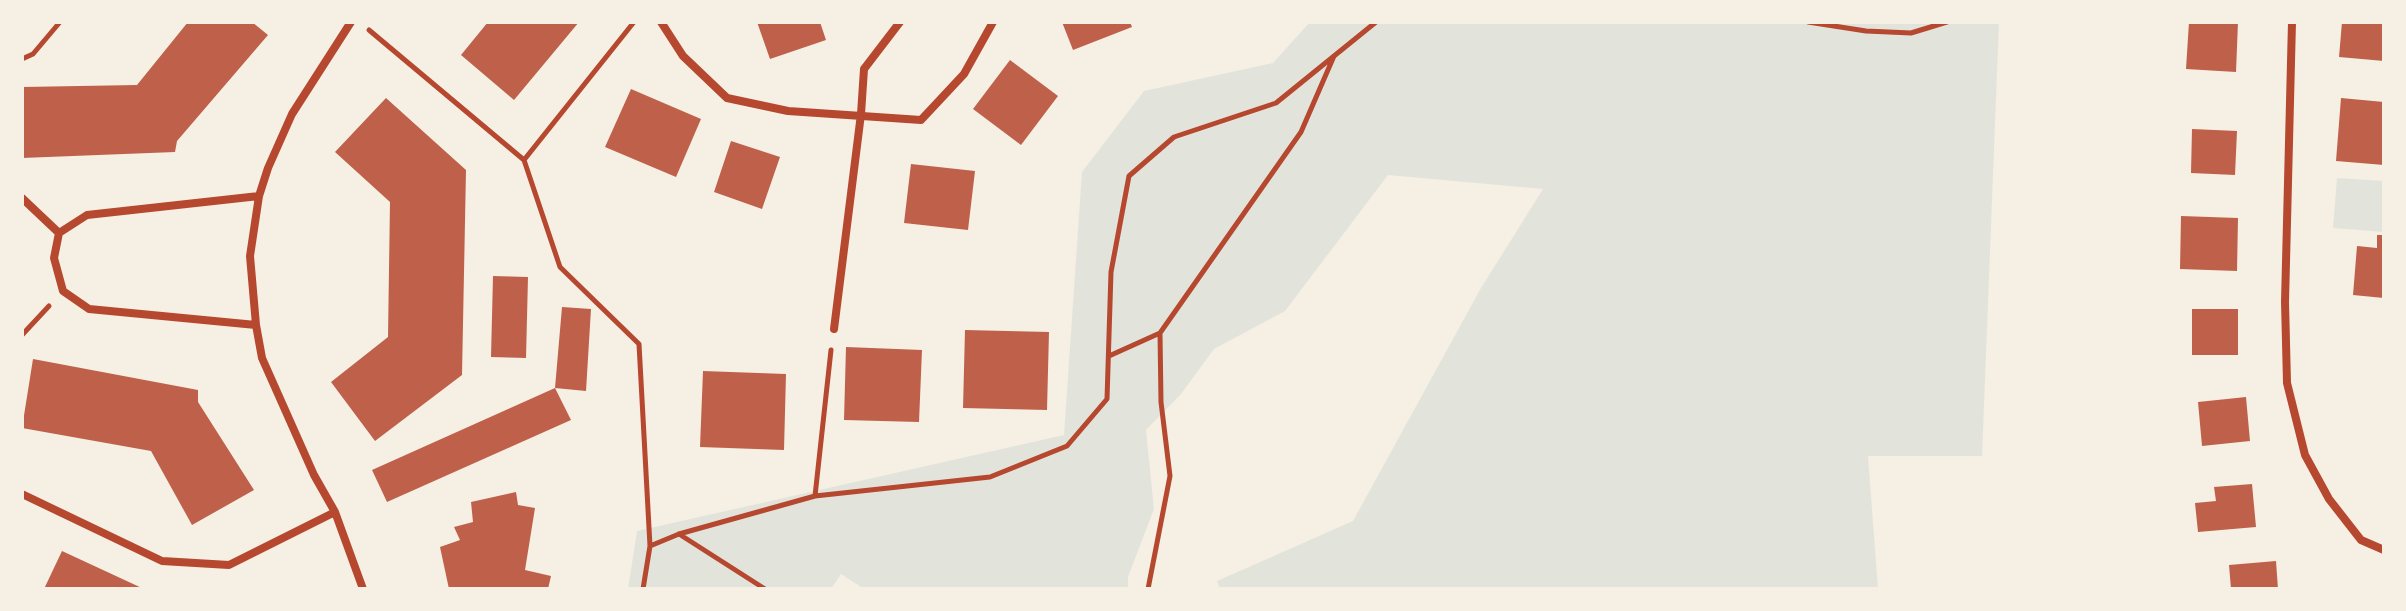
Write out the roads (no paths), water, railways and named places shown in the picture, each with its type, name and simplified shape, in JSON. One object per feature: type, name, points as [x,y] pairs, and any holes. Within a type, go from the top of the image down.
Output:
[{"type":"street","points":[[351,22],[292,114],[259,196],[250,256],[262,358],[314,475],[335,512],[363,589]]},
{"type":"street","points":[[661,22],[683,56],[727,98],[788,111],[921,120],[964,74],[993,22]]},
{"type":"street","points":[[834,329],[864,69],[900,22]]},
{"type":"street","points":[[2292,22],[2285,302],[2287,383],[2305,455],[2329,499],[2361,540],[2384,550]]},
{"type":"street","points":[[256,325],[89,309],[63,291],[54,258],[59,233],[87,215],[259,196]]},
{"type":"street","points":[[22,198],[59,233]]},
{"type":"street","points":[[22,494],[162,561],[229,565],[335,512]]}]
